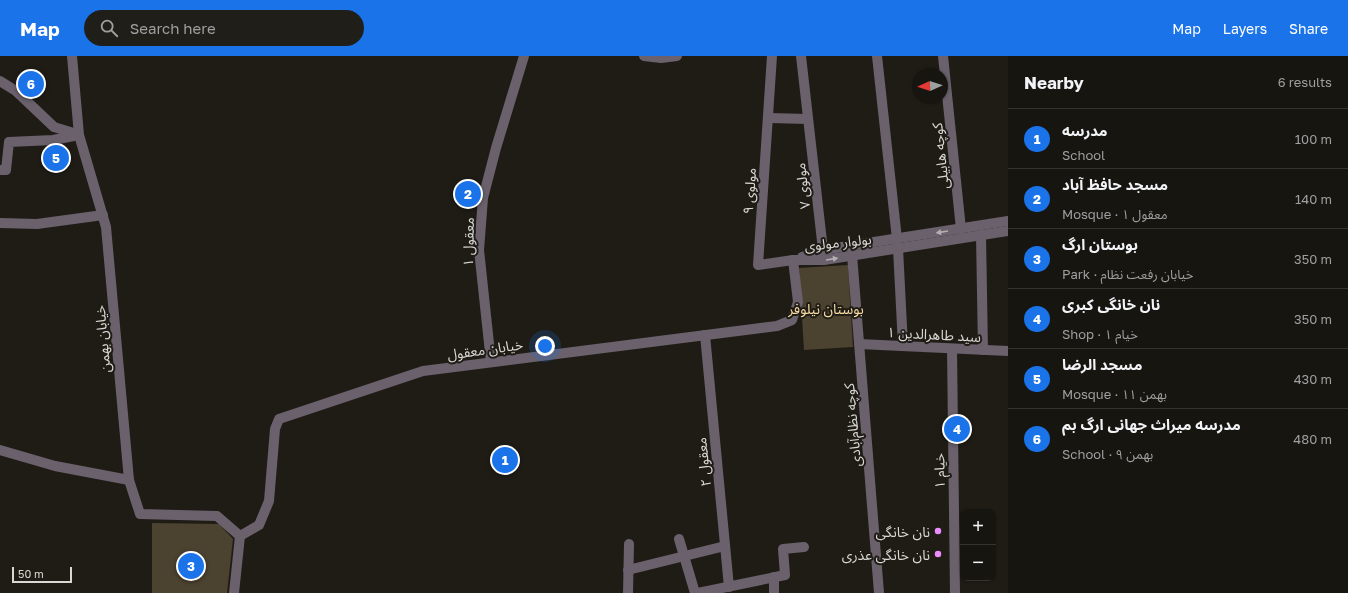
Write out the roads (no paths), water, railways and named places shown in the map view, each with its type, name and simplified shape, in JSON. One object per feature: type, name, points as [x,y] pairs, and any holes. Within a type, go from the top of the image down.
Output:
[{"type":"street","name":"خیابان بهمن","points":[[72,56],[79,135],[106,227],[129,480],[140,514],[217,516],[240,536]]},
{"type":"street","name":"معقول ۱","points":[[491,362],[479,250],[484,198],[496,148],[524,56]]},
{"type":"street","points":[[644,56],[662,58],[677,56]]},
{"type":"street","name":"مولوی ۹","points":[[772,56],[758,265],[793,260]]},
{"type":"street","name":"مولوی ۷","points":[[802,56],[823,250]]},
{"type":"street","points":[[877,56],[897,244],[903,346]]},
{"type":"street","name":"کوچه هابیلی","points":[[944,56],[961,229]]},
{"type":"street","points":[[0,81],[16,91],[54,127],[79,135]]},
{"type":"street","points":[[769,118],[808,119]]},
{"type":"street","points":[[0,170],[6,170],[9,142],[53,140],[79,135]]},
{"type":"street","points":[[0,223],[37,224],[103,216]]},
{"type":"street","name":"بولوار مولوی","points":[[793,260],[824,260],[852,255],[961,229],[1008,221]]},
{"type":"street","name":"بولوار مولوی","points":[[793,260],[823,250],[897,244],[1008,231]]},
{"type":"street","points":[[981,235],[983,350]]},
{"type":"street","name":"کوچه نظام‌آبادی","points":[[852,255],[879,593]]},
{"type":"street","name":"خیابان معقول","points":[[240,536],[259,525],[269,501],[275,429],[279,419],[423,371],[777,326],[792,320],[798,302],[793,260]]},
{"type":"street","name":"معقول ۲","points":[[705,335],[729,586]]},
{"type":"street","name":"سید طاهرالدین ۱","points":[[859,344],[1008,351]]},
{"type":"street","name":"خیام ۱","points":[[952,349],[955,593]]},
{"type":"street","points":[[0,450],[56,466],[129,480]]},
{"type":"street","points":[[234,593],[240,536]]},
{"type":"street","points":[[679,539],[697,593],[785,575],[783,549],[804,547]]},
{"type":"street","points":[[628,593],[629,544]]},
{"type":"street","points":[[628,570],[725,546]]},
{"type":"street","points":[[774,577],[774,593]]},
{"type":"place","name":"مدرسه میراث جهانی ارگ بم","points":[[31,84]]},
{"type":"place","name":"مسجد الرضا","points":[[56,158]]},
{"type":"place","name":"مسجد حافظ آباد","points":[[468,194]]},
{"type":"place","name":"نان خانگی کبری","points":[[957,429]]},
{"type":"place","name":"مدرسه","points":[[505,460]]},
{"type":"place","name":"نان خانگی","points":[[938,531]]},
{"type":"place","name":"نان خانگی عذری","points":[[938,554]]},
{"type":"place","name":"بوستان ارگ","points":[[191,566]]},
{"type":"park label","name":"بوستان نیلوفر","points":[[826,308]]}]
